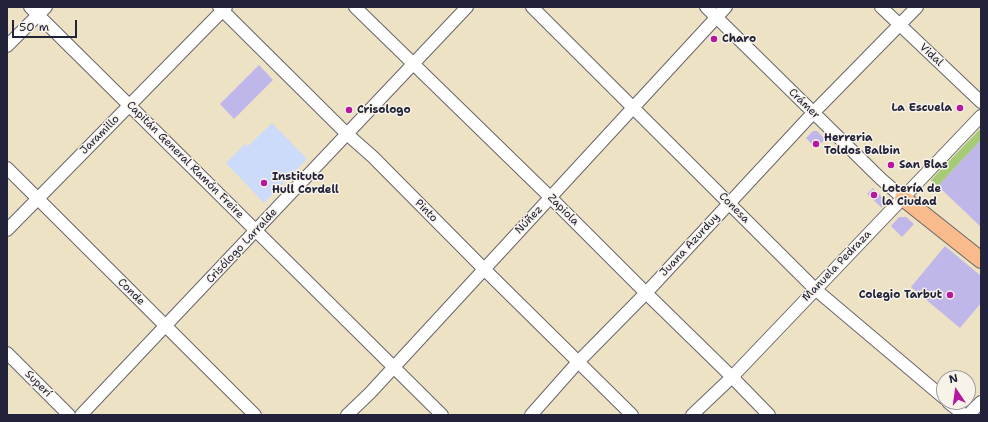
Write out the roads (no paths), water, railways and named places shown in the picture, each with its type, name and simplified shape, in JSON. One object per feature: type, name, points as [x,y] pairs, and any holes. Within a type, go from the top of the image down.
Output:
[{"type":"main road","points":[[903,198],[981,260]]},
{"type":"street","name":"Zapiola","points":[[355,7],[551,198],[769,415]]},
{"type":"street","name":"Crisólogo Larralde","points":[[81,415],[468,7]]},
{"type":"street","name":"Conesa","points":[[532,7],[815,289],[936,391]]},
{"type":"street","name":"Crámer","points":[[706,7],[881,179],[903,198]]},
{"type":"street","name":"Núñez","points":[[347,415],[394,367],[551,198],[726,7]]},
{"type":"street","name":"Vidal","points":[[882,7],[981,102]]},
{"type":"street","name":"Juana Azurduy","points":[[530,415],[578,362],[646,293],[813,113],[917,7]]},
{"type":"street","name":"Jaramillo","points":[[7,230],[37,198],[130,106],[223,8]]},
{"type":"street","name":"Pinto","points":[[223,8],[347,134],[370,154],[632,415]]},
{"type":"street","name":"Capitán General Ramón Freire","points":[[38,10],[130,106],[442,415]]},
{"type":"street","points":[[7,46],[38,10]]},
{"type":"street","name":"Manuela Pedraza","points":[[692,415],[732,377],[981,116]]},
{"type":"street","name":"Conde","points":[[7,168],[255,415]]},
{"type":"street","name":"Superí","points":[[7,353],[69,415]]},
{"type":"street","points":[[968,415],[981,402]]},
{"type":"place","name":"Charo","points":[[714,39]]},
{"type":"place","name":"La Escuela","points":[[960,108]]},
{"type":"place","name":"Crisologo","points":[[349,110]]},
{"type":"place","name":"Herreria Toldos Balbin","points":[[816,144]]},
{"type":"place","name":"San Blas","points":[[891,165]]},
{"type":"place","name":"Instituto Hull Cordell","points":[[264,183]]},
{"type":"place","name":"Lotería de la Ciudad","points":[[874,195]]},
{"type":"place","name":"Colegio Tarbut","points":[[950,295]]}]
